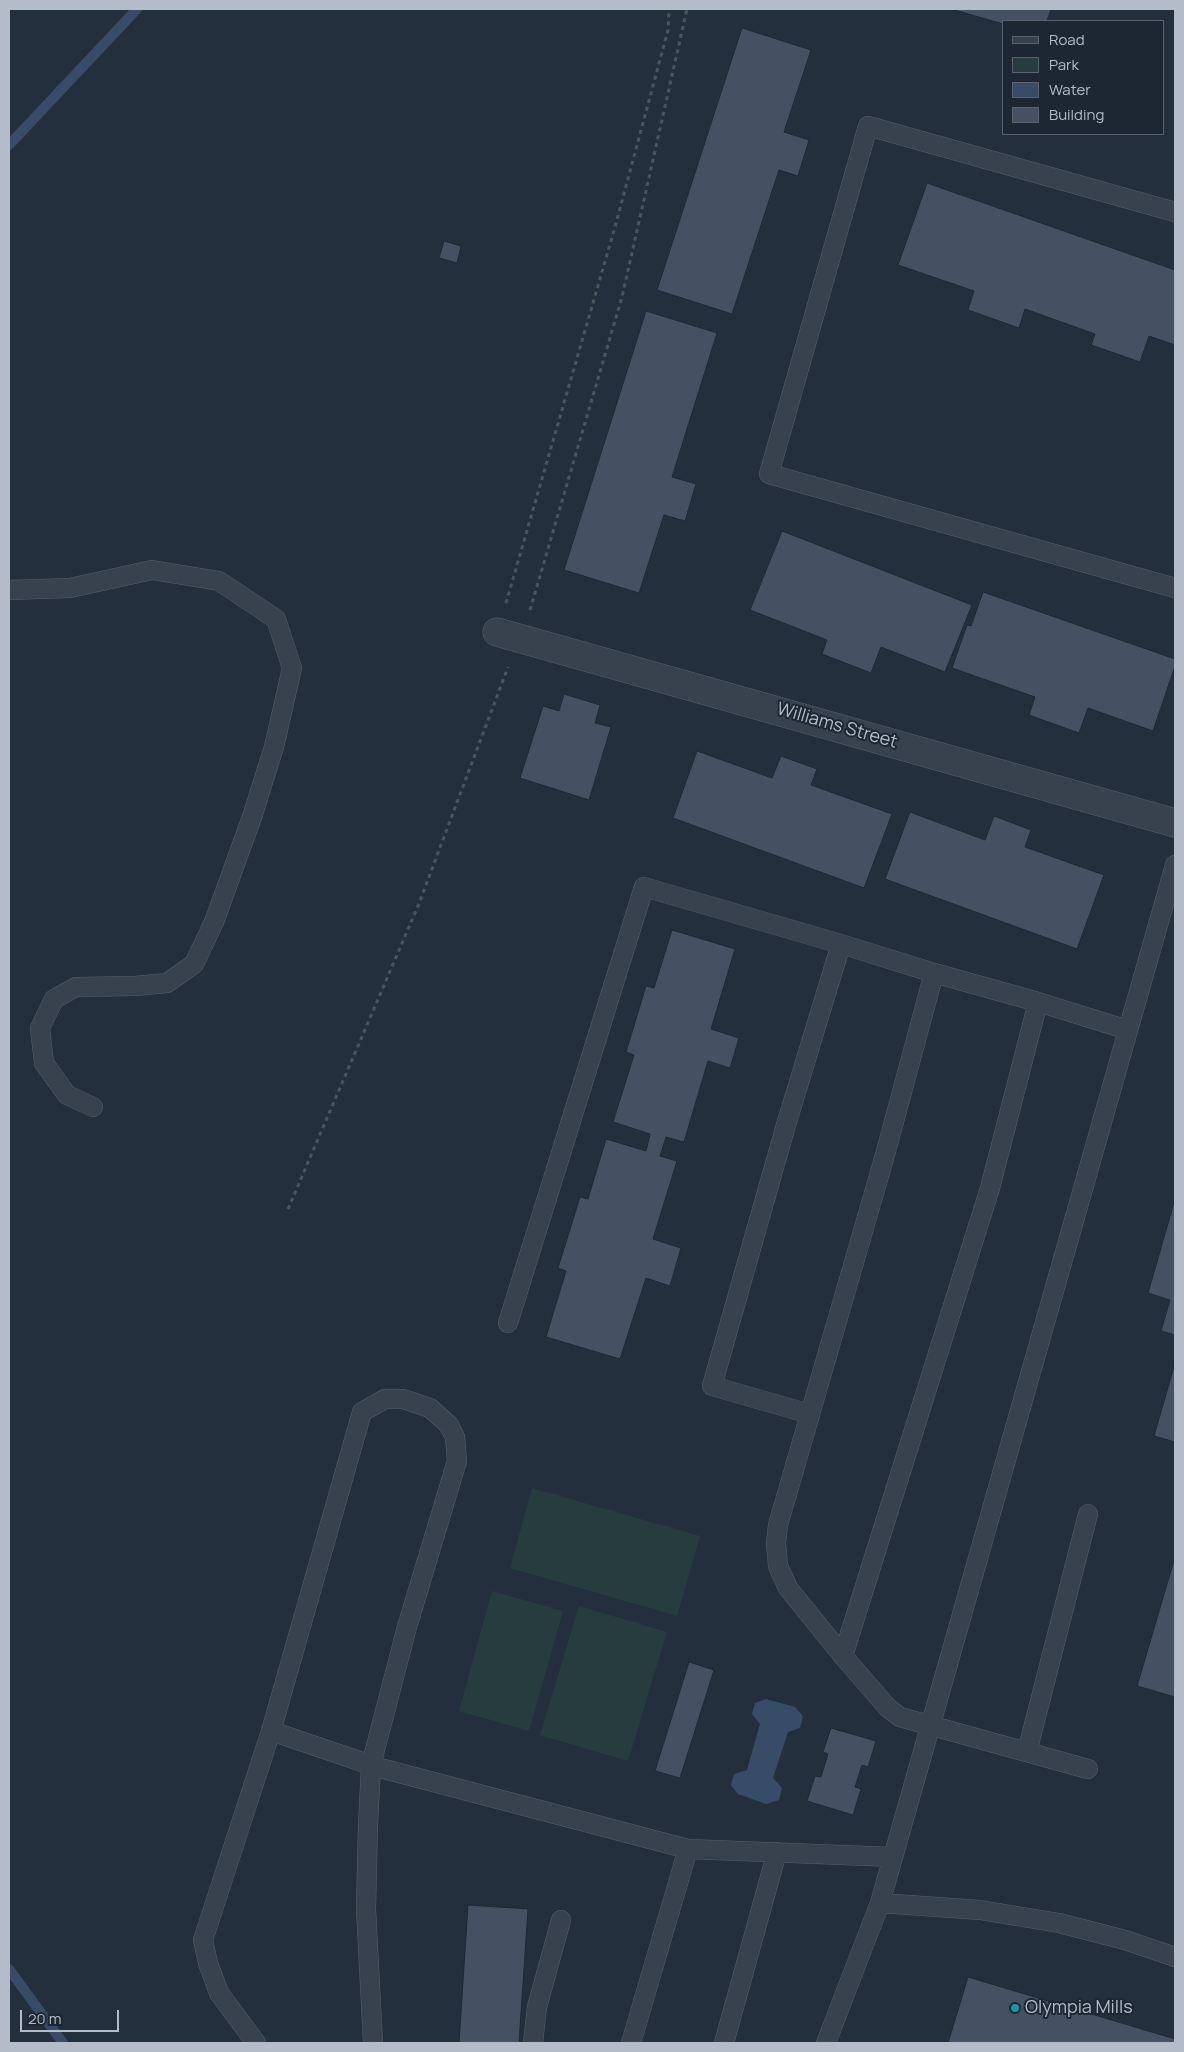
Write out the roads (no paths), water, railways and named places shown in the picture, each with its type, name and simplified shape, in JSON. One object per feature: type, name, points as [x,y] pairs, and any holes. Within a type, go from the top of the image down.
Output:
[{"type":"street","name":"Williams Street","points":[[497,632],[1175,823]]},
{"type":"lane","points":[[1175,212],[868,126],[769,474],[1175,588]]},
{"type":"lane","points":[[9,590],[70,588],[152,570],[219,581],[276,619],[292,668],[274,747],[252,817],[214,922],[194,964],[167,983],[135,986],[76,987],[54,999],[40,1028],[44,1063],[67,1095],[94,1107]]},
{"type":"lane","points":[[826,2043],[880,1903],[894,1856],[1175,865]]},
{"type":"lane","points":[[508,1323],[644,888],[841,944],[1128,1030]]},
{"type":"lane","points":[[810,1414],[712,1386],[786,1125],[841,944]]},
{"type":"lane","points":[[934,973],[885,1155],[778,1525],[776,1543],[778,1566],[788,1588],[842,1656],[888,1708],[900,1717],[1088,1769]]},
{"type":"lane","points":[[842,1656],[990,1188],[1038,1002]]},
{"type":"lane","points":[[256,2043],[219,1993],[208,1963],[203,1940],[271,1730],[362,1412],[385,1399],[403,1399],[430,1408],[450,1425],[455,1437],[457,1461],[407,1626],[372,1765],[366,1909],[373,2043]]},
{"type":"lane","points":[[1027,1752],[1088,1514]]},
{"type":"lane","points":[[271,1730],[372,1765],[688,1849],[894,1856]]},
{"type":"lane","points":[[631,2043],[688,1849]]},
{"type":"lane","points":[[724,2043],[778,1852]]},
{"type":"lane","points":[[880,1903],[980,1910],[1059,1924],[1125,1940],[1175,1957]]},
{"type":"lane","points":[[533,2043],[537,2007],[561,1920]]},
{"type":"water","points":[[766,1699],[795,1707],[803,1716],[800,1728],[788,1732],[773,1778],[782,1788],[779,1800],[766,1804],[738,1794],[731,1785],[734,1774],[747,1770],[760,1724],[752,1714],[755,1703]]},
{"type":"waterway","points":[[9,145],[137,9]]},
{"type":"waterway","points":[[9,1969],[63,2043]]},
{"type":"place","name":"Olympia Mills","points":[[1015,2008]]}]
